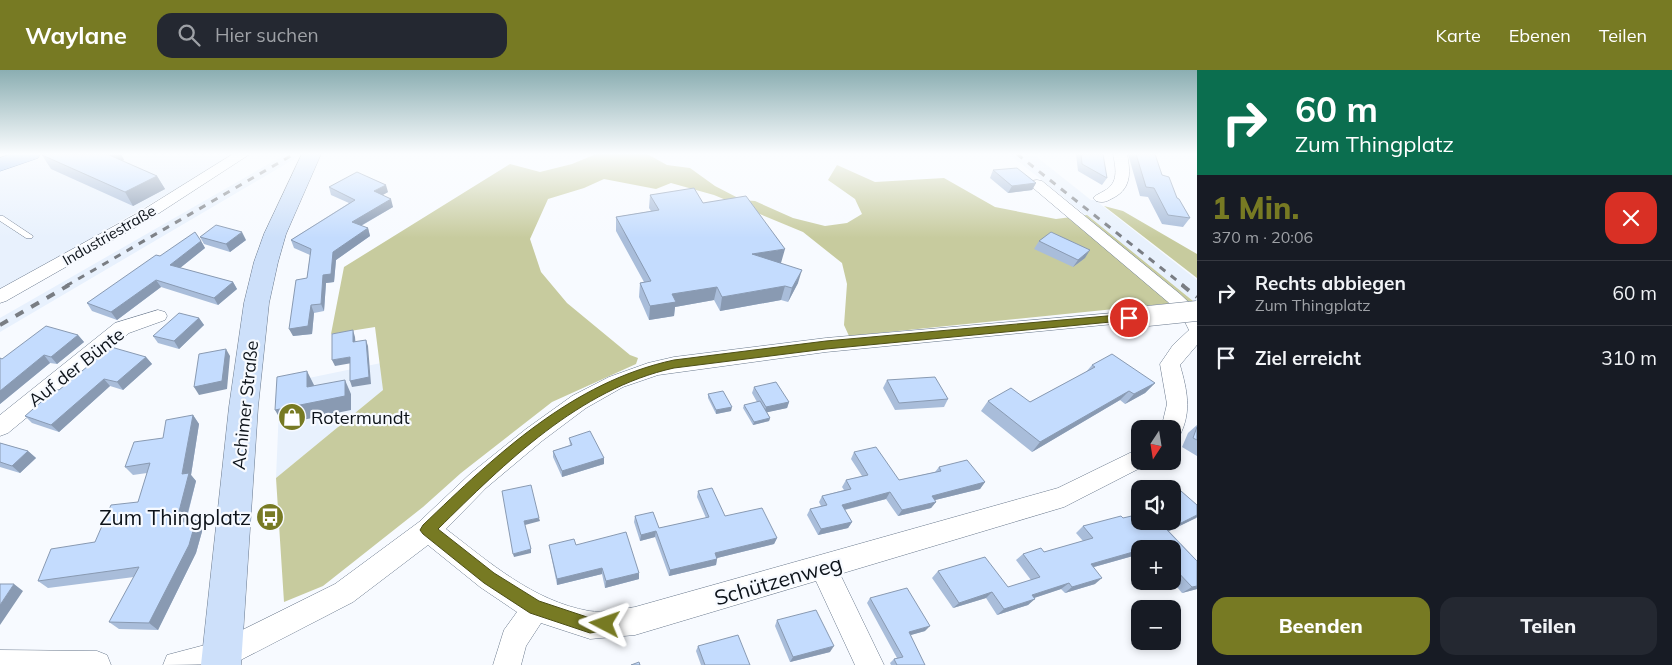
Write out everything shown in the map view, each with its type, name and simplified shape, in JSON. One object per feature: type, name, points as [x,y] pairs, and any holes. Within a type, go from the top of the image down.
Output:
[{"type":"main road","name":"Achimer Straße","points":[[222,660],[242,413],[253,328],[266,262],[275,232],[298,182]]},
{"type":"street","name":"Industriestraße","points":[[0,297],[144,216],[199,182]]},
{"type":"street","points":[[1102,198],[1114,193],[1122,182]]},
{"type":"street","points":[[1037,184],[1174,298],[1191,315],[1197,328]]},
{"type":"street","points":[[178,665],[222,660],[344,593],[428,530],[478,481],[534,435],[579,402],[616,382],[654,368],[684,362],[826,345],[1197,311]]},
{"type":"street","name":"Auf der Bünte","points":[[0,427],[122,328],[158,316]]},
{"type":"street","points":[[1176,420],[1179,415],[1176,389],[1170,364],[1180,350],[1197,334]]},
{"type":"street","name":"Schützenweg","points":[[428,530],[489,578],[535,608],[590,625],[635,621],[1064,497],[1131,462]]},
{"type":"street","points":[[823,567],[870,665]]},
{"type":"street","points":[[507,665],[514,640],[535,608]]},
{"type":"street","points":[[0,664],[97,665]]},
{"type":"lane","points":[[0,218],[29,236]]},
{"type":"shaded area","points":[[0,182],[188,182],[0,291]]},
{"type":"shaded area","points":[[238,182],[255,182],[0,332],[0,318]]},
{"type":"shaded area","points":[[1044,182],[1068,182],[1091,200],[1095,200],[1197,280],[1197,304]]},
{"type":"shaded area","points":[[381,363],[383,390],[276,478],[280,384]]},
{"type":"green space","points":[[481,182],[598,182],[548,199],[530,239],[541,272],[567,303],[630,355],[638,358],[636,364],[552,402],[461,473],[423,507],[323,586],[284,602],[276,478],[383,390],[375,327],[331,334],[344,267]]},
{"type":"green space","points":[[618,182],[709,182],[742,200],[755,201],[793,218],[825,226],[847,223],[862,214],[855,199],[831,182],[951,182],[995,207],[1056,219],[1087,215],[1193,301],[849,336],[844,325],[847,284],[842,263],[803,232],[714,195],[671,183],[656,189]]},
{"type":"green space","points":[[1104,206],[1123,211],[1197,254],[1197,278]]},
{"type":"building","points":[[102,182],[145,182],[125,192]]},
{"type":"building","points":[[339,182],[379,182],[386,185],[374,191],[391,199],[352,222],[368,228],[333,252],[331,274],[323,275],[321,304],[311,305],[308,326],[289,329],[296,280],[307,278],[311,249],[291,240],[355,200],[329,187]]},
{"type":"building","points":[[1007,182],[1036,183],[1012,186]]},
{"type":"building","points":[[1144,182],[1171,182],[1177,198],[1190,218],[1168,215],[1154,188],[1146,187]]},
{"type":"building","points":[[694,188],[703,203],[746,196],[785,249],[752,254],[802,270],[792,288],[785,286],[722,297],[717,287],[672,294],[676,302],[650,306],[640,283],[651,281],[616,217],[659,210],[650,195]]},
{"type":"building","points":[[216,225],[242,232],[226,244],[200,237]]},
{"type":"building","points":[[195,232],[201,241],[170,265],[233,282],[214,298],[156,280],[111,312],[87,303],[156,255],[160,256]]},
{"type":"building","points":[[1051,232],[1090,250],[1078,260],[1039,241]]},
{"type":"building","points":[[179,313],[199,318],[174,341],[153,336]]},
{"type":"building","points":[[46,326],[78,335],[51,357],[44,355],[0,391],[0,358],[2,359]]},
{"type":"building","points":[[353,330],[353,342],[366,340],[369,377],[350,381],[350,357],[332,360],[332,334]]},
{"type":"building","points":[[111,347],[146,357],[117,382],[104,379],[51,425],[25,416],[56,389],[59,390]]},
{"type":"building","points":[[226,349],[222,381],[194,387],[199,354]]},
{"type":"building","points":[[1112,354],[1155,383],[1134,394],[1129,391],[1040,442],[988,401],[1011,388],[1030,402],[1095,367],[1092,365]]},
{"type":"building","points":[[307,371],[307,387],[345,380],[345,396],[275,410],[277,377]]},
{"type":"building","points":[[935,377],[948,399],[899,403],[887,380]]},
{"type":"building","points":[[776,382],[789,402],[766,407],[754,387]]},
{"type":"building","points":[[723,391],[732,407],[716,410],[708,394]]},
{"type":"building","points":[[760,401],[770,418],[754,422],[744,405]]},
{"type":"building","points":[[193,415],[182,474],[189,473],[176,523],[196,520],[189,545],[149,623],[109,622],[139,567],[38,581],[51,549],[95,542],[111,505],[138,502],[150,463],[125,467],[134,442],[163,438],[166,420]]},
{"type":"building","points":[[1197,427],[1197,440],[1193,438]]},
{"type":"building","points":[[590,431],[604,458],[562,471],[553,451],[572,445],[569,438]]},
{"type":"building","points":[[0,443],[28,451],[12,466],[0,462]]},
{"type":"building","points":[[876,447],[899,480],[941,471],[939,467],[967,460],[985,482],[932,496],[936,502],[902,510],[890,492],[842,505],[852,522],[821,529],[810,509],[827,505],[822,496],[851,489],[846,480],[868,475],[854,452]]},
{"type":"building","points":[[531,485],[539,518],[524,521],[531,549],[513,554],[502,491]]},
{"type":"building","points":[[712,488],[725,516],[762,508],[777,538],[715,553],[717,559],[670,570],[656,531],[641,535],[635,516],[653,512],[659,528],[709,517],[698,491]]},
{"type":"building","points":[[1181,491],[1197,505],[1197,515],[1181,523]]},
{"type":"building","points":[[1121,516],[1123,518],[1131,516],[1131,530],[1167,530],[1177,540],[1131,540],[1131,553],[1091,564],[1102,578],[1072,587],[1069,583],[1032,595],[1035,599],[1004,609],[992,592],[959,603],[938,571],[985,557],[1008,587],[1040,577],[1023,554],[1041,548],[1044,552],[1093,538],[1083,526]]},
{"type":"building","points":[[626,532],[639,573],[606,581],[602,568],[557,579],[549,545],[574,539],[576,545]]},
{"type":"building","points":[[1181,544],[1197,561],[1197,586],[1192,587],[1181,575]]},
{"type":"building","points":[[0,584],[14,584],[0,605]]},
{"type":"building","points":[[907,588],[930,626],[909,632],[925,665],[897,665],[894,659],[903,657],[870,598]]},
{"type":"building","points":[[816,610],[834,646],[793,657],[777,620]]},
{"type":"building","points":[[738,635],[750,665],[705,665],[698,646]]},
{"type":"railway","points":[[66,286],[246,182]]},
{"type":"railway","points":[[1052,182],[1184,286]]},
{"type":"railway","points":[[0,325],[69,285]]},
{"type":"railway","points":[[1182,285],[1197,297]]},
{"type":"place","name":"Rotermundt","points":[[292,417]]},
{"type":"place","name":"Zum Thingplatz","points":[[270,517]]},
{"type":"route","points":[[605,624],[590,625],[535,608],[489,578],[428,530],[478,481],[534,435],[579,402],[616,382],[654,368],[674,364],[826,345],[1129,318]]}]
